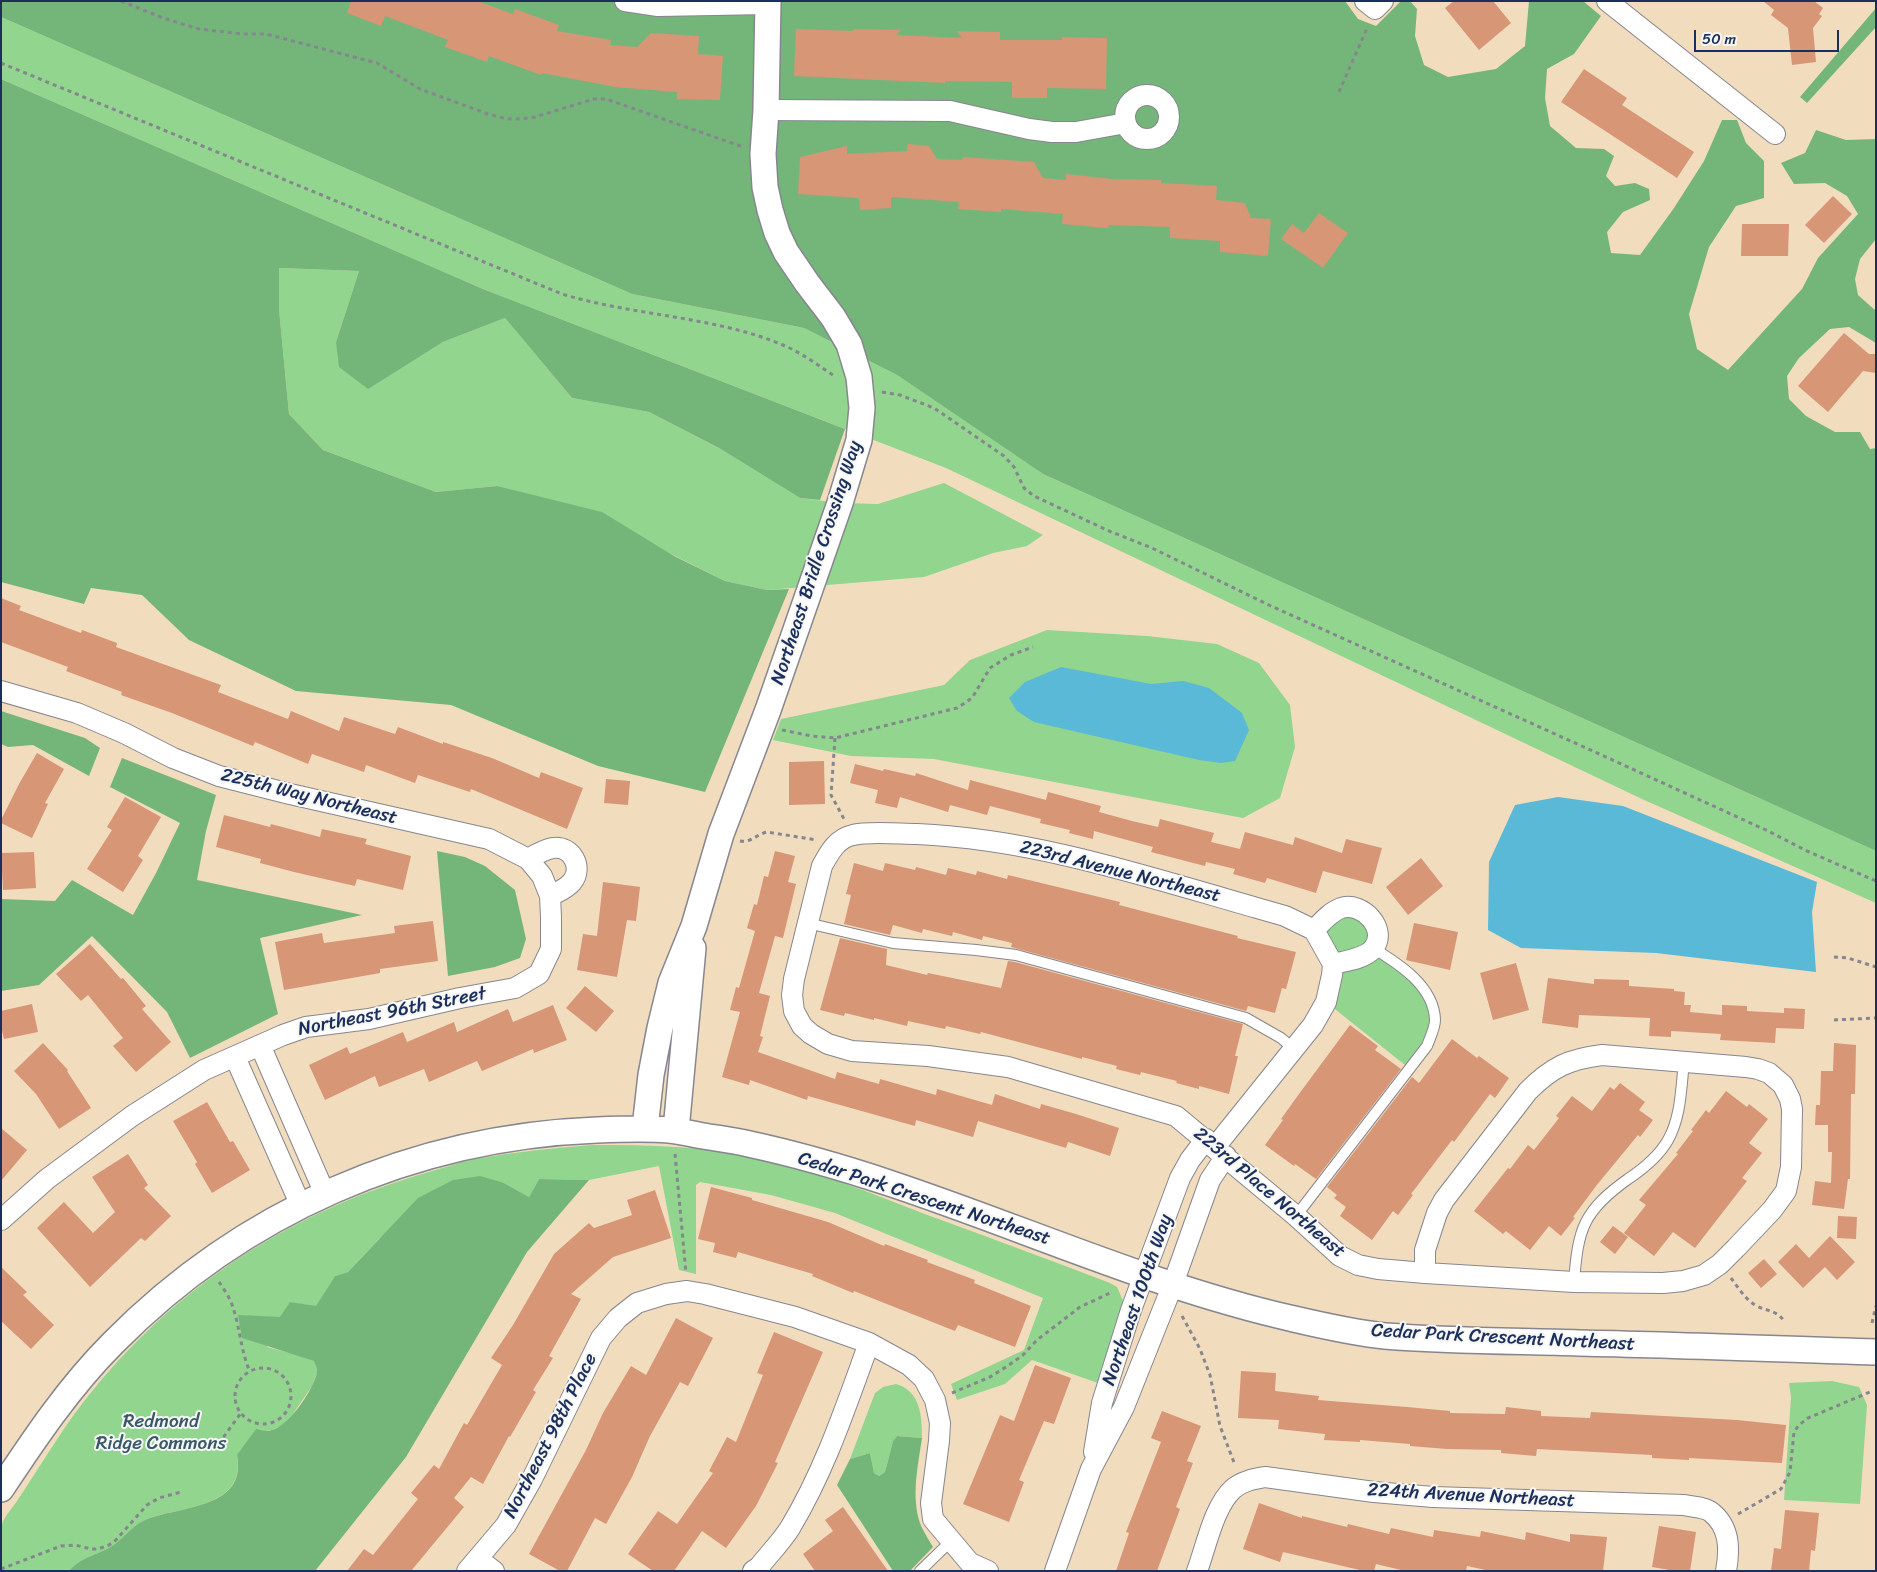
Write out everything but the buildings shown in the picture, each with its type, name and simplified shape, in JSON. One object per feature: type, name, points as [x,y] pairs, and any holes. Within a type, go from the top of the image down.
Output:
[{"type":"street","points":[[625,1],[658,6],[768,3]]},
{"type":"street","points":[[1607,1],[1775,134]]},
{"type":"street","name":"Northeast Bridle Crossing Way","points":[[645,1128],[651,1075],[671,983],[694,926],[721,834],[758,738],[840,502],[859,440],[862,408],[859,377],[849,344],[833,317],[786,252],[777,233],[765,187],[763,154],[766,110],[768,3]]},
{"type":"street","points":[[766,110],[950,111],[1029,129],[1052,132],[1076,132],[1126,123]]},
{"type":"street","name":"225th Way Northeast","points":[[1,691],[77,713],[173,758],[219,776],[489,839],[528,859],[542,876],[550,896],[551,950]]},
{"type":"street","points":[[807,922],[822,866],[840,841],[853,835]]},
{"type":"street","name":"223rd Avenue Northeast","points":[[853,835],[939,835],[1020,846],[1072,856],[1284,916],[1314,930]]},
{"type":"street","points":[[528,859],[552,848],[560,848],[570,852],[576,861],[576,876],[572,883],[564,890],[550,896]]},
{"type":"street","points":[[1349,906],[1359,909],[1369,915],[1375,926],[1377,937],[1373,948],[1363,956],[1333,964],[1314,930],[1328,916],[1339,909],[1349,906]]},
{"type":"street","name":"223rd Place Northeast","points":[[807,922],[792,995],[794,1011],[802,1026],[811,1034],[828,1044],[852,1050],[928,1056],[1008,1067],[1176,1116],[1296,1216],[1340,1256],[1358,1265],[1378,1269],[1574,1282],[1664,1283],[1704,1275],[1720,1264],[1772,1210],[1786,1191],[1791,1167],[1792,1110],[1790,1099],[1783,1085],[1769,1073],[1758,1069],[1684,1062]]},
{"type":"street","name":"Northeast Bridle Crossing Way","points":[[676,1130],[694,926]]},
{"type":"street","name":"Northeast 96th Street","points":[[1,1220],[47,1179],[132,1116],[204,1070],[306,1026],[369,1020],[515,988],[539,974],[551,950]]},
{"type":"street","name":"Northeast 100th Way","points":[[1091,1468],[1102,1403],[1131,1310],[1180,1178],[1190,1160],[1216,1148],[1313,1026],[1326,1002],[1333,964]]},
{"type":"street","points":[[260,1045],[325,1194]]},
{"type":"street","points":[[1425,1273],[1425,1250],[1430,1229],[1440,1207],[1528,1091],[1543,1076],[1562,1064],[1580,1058],[1602,1055],[1684,1062]]},
{"type":"street","points":[[235,1057],[301,1206]]},
{"type":"street","name":"Cedar Park Crescent Northeast","points":[[1,1489],[32,1441],[68,1393],[86,1371],[133,1323],[155,1303],[204,1265],[258,1229],[325,1194],[353,1181],[389,1168],[463,1146],[559,1132],[645,1128],[676,1130],[748,1144],[842,1168],[955,1205],[1173,1284],[1273,1314],[1380,1336],[1876,1352]]},
{"type":"street","name":"Northeast 100th Way","points":[[1055,1571],[1091,1468],[1124,1407],[1173,1284],[1210,1180],[1216,1148]]},
{"type":"street","name":"Northeast 98th Place","points":[[480,1567],[532,1479],[601,1338],[618,1318],[637,1303],[666,1294],[687,1291],[696,1292],[794,1317],[869,1343]]},
{"type":"street","points":[[753,1571],[759,1567],[790,1529],[816,1478],[836,1435],[869,1343],[909,1365],[924,1379],[935,1400],[940,1423],[940,1441],[931,1503],[933,1518],[970,1563],[988,1571]]},
{"type":"street","name":"224th Avenue Northeast","points":[[1238,1486],[1248,1480],[1266,1477],[1374,1492],[1433,1497],[1573,1503],[1684,1505],[1716,1518]]},
{"type":"street","points":[[1197,1571],[1223,1500],[1238,1486]]},
{"type":"street","points":[[1716,1518],[1726,1531],[1729,1542],[1726,1571]]},
{"type":"lane","points":[[807,922],[893,943],[976,950],[1016,956],[1246,1018],[1274,1033],[1294,1049]]},
{"type":"lane","points":[[1296,1216],[1422,1054],[1432,1033],[1435,1021],[1433,1006],[1426,990],[1395,962],[1373,948]]},
{"type":"lane","points":[[1574,1282],[1576,1250],[1580,1232],[1588,1218],[1599,1202],[1640,1170],[1667,1142],[1675,1124],[1684,1062]]},
{"type":"lane","points":[[920,1571],[951,1541]]},
{"type":"path","points":[[121,1],[163,18],[199,29],[243,34],[266,34],[377,63],[420,89],[488,114],[521,119],[535,117],[594,99],[606,99],[742,146]]},
{"type":"path","points":[[1339,92],[1375,4]]},
{"type":"path","points":[[1,63],[562,294],[592,303],[735,329],[783,345],[838,378],[860,388],[900,395],[934,408],[1004,456],[1014,467],[1024,488],[1034,496],[1109,531],[1152,548],[1271,606],[1876,881]]},
{"type":"path","points":[[774,729],[835,738],[957,708],[972,698],[990,668],[1011,655],[1033,647]]},
{"type":"path","points":[[835,738],[831,795],[853,835]]},
{"type":"path","points":[[721,834],[748,842],[760,833],[767,832],[812,838],[834,848]]},
{"type":"path","points":[[1834,957],[1848,958],[1876,967]]},
{"type":"path","points":[[1834,1020],[1876,1018]]},
{"type":"path","points":[[676,1154],[686,1273]]},
{"type":"path","points":[[1720,1264],[1748,1299],[1756,1306],[1776,1312],[1785,1322]]},
{"type":"path","points":[[219,1282],[230,1300],[235,1314],[242,1352],[250,1372]]},
{"type":"path","points":[[1173,1284],[1183,1321],[1200,1349],[1210,1375],[1220,1426],[1238,1486]]},
{"type":"path","points":[[952,1393],[990,1377],[1009,1365],[1023,1355],[1037,1340],[1080,1307],[1110,1293]]},
{"type":"path","points":[[1872,1323],[1876,1306]]},
{"type":"path","points":[[266,1368],[284,1376],[289,1384],[291,1394],[287,1412],[281,1419],[264,1424],[255,1423],[241,1413],[237,1405],[237,1388],[241,1380],[250,1372],[266,1368]]},
{"type":"path","points":[[1716,1518],[1781,1489],[1790,1472],[1794,1432],[1799,1425],[1808,1418],[1870,1392]]},
{"type":"path","points":[[214,1450],[241,1413]]},
{"type":"path","points":[[1,1569],[61,1546],[74,1545],[91,1549],[109,1545],[116,1540],[147,1505],[159,1498],[181,1492]]},
{"type":"green space","points":[[1,1],[1345,1],[1358,19],[1376,26],[1401,1],[1410,1],[1417,9],[1415,36],[1424,65],[1448,77],[1496,69],[1525,46],[1529,1],[1583,1],[1601,16],[1574,54],[1547,69],[1545,98],[1550,126],[1576,148],[1604,149],[1614,156],[1606,176],[1615,186],[1635,183],[1649,189],[1650,200],[1623,212],[1607,232],[1611,253],[1640,255],[1674,208],[1704,161],[1722,120],[1737,120],[1746,143],[1764,161],[1764,198],[1736,206],[1709,247],[1689,314],[1697,349],[1728,370],[1802,289],[1818,258],[1858,214],[1847,196],[1825,183],[1794,184],[1781,163],[1805,153],[1816,130],[1846,140],[1876,139],[1876,239],[1860,259],[1855,279],[1858,295],[1876,311],[1876,343],[1849,327],[1830,329],[1799,358],[1787,376],[1789,399],[1806,416],[1835,432],[1860,432],[1870,449],[1876,448],[1876,851],[1043,474],[897,375],[804,328],[632,294],[1,17]]},
{"type":"green space","points":[[1876,8],[1876,27],[1807,103],[1800,97]]},
{"type":"green space","points":[[1,17],[632,294],[804,328],[897,375],[1043,474],[1876,851],[1876,903],[1642,799],[946,468],[483,289],[1,79]]},
{"type":"green space","points":[[1,79],[483,289],[845,429],[820,500],[800,498],[719,448],[649,412],[572,398],[505,318],[443,342],[368,389],[339,367],[336,342],[359,271],[279,268],[279,309],[289,414],[323,450],[436,492],[497,486],[602,512],[674,556],[725,581],[767,590],[789,589],[705,792],[598,766],[451,705],[296,691],[189,640],[142,595],[91,588],[84,604],[1,582]]},
{"type":"green space","points":[[279,268],[359,271],[336,342],[368,388],[443,342],[505,318],[572,398],[649,412],[719,448],[800,498],[840,503],[878,504],[944,483],[1043,535],[1027,546],[993,553],[924,577],[767,590],[725,581],[675,556],[497,486],[436,492],[323,450],[289,414],[279,309]]},
{"type":"green space","points":[[1047,630],[1147,636],[1217,644],[1259,663],[1290,705],[1295,747],[1280,798],[1243,818],[934,759],[851,756],[773,740],[781,719],[944,685],[970,660]]},
{"type":"green space","points":[[1,711],[85,738],[100,748],[89,776],[33,745],[8,747],[1,744]]},
{"type":"green space","points":[[122,758],[216,795],[206,831],[197,880],[362,915],[260,938],[278,1014],[190,1058],[167,1012],[92,936],[39,985],[1,991],[1,899],[55,901],[72,880],[133,915],[156,873],[180,823],[110,787]]},
{"type":"green space","points":[[437,851],[465,857],[485,866],[515,890],[526,939],[520,958],[495,967],[448,976]]},
{"type":"green space","points":[[1359,909],[1374,948],[1426,990],[1435,1021],[1410,1069],[1326,1002],[1330,988],[1320,939],[1328,916]]},
{"type":"green space","name":"Redmond Ridge Commons","points":[[592,1145],[657,1146],[722,1151],[785,1164],[845,1183],[1110,1283],[1117,1287],[1124,1303],[1104,1385],[1032,1360],[1005,1384],[957,1400],[951,1384],[1024,1350],[1043,1298],[835,1213],[771,1195],[700,1182],[696,1185],[696,1274],[679,1270],[659,1166],[589,1180],[539,1179],[529,1197],[504,1183],[379,1239],[348,1272],[335,1276],[316,1307],[290,1302],[267,1347],[314,1361],[318,1370],[312,1386],[289,1420],[272,1430],[264,1431],[237,1455],[237,1474],[231,1487],[219,1497],[205,1504],[141,1522],[112,1546],[84,1559],[69,1571],[1,1571],[2,1524],[58,1438],[92,1391],[130,1348],[172,1309],[216,1274],[264,1242],[315,1215],[367,1192],[475,1159],[534,1150]]},
{"type":"green space","points":[[480,1176],[504,1183],[529,1197],[539,1179],[589,1180],[527,1252],[406,1457],[315,1571],[69,1571],[84,1559],[112,1546],[141,1522],[205,1504],[220,1497],[231,1487],[237,1474],[237,1455],[256,1429],[268,1431],[279,1427],[286,1422],[306,1397],[317,1372],[314,1361],[242,1338],[238,1315],[280,1317],[290,1302],[316,1306],[335,1276],[348,1272],[418,1198],[453,1180]]},
{"type":"green space","points":[[1832,1381],[1859,1387],[1867,1405],[1860,1504],[1784,1500],[1791,1397],[1789,1383]]},
{"type":"green space","points":[[896,1384],[911,1392],[915,1399],[920,1414],[922,1438],[897,1436],[893,1441],[885,1472],[879,1476],[874,1473],[870,1453],[850,1459],[875,1393],[883,1387]]},
{"type":"green space","points":[[897,1436],[922,1438],[916,1481],[917,1513],[924,1532],[933,1547],[910,1571],[893,1571],[837,1485],[850,1459],[870,1453],[874,1473],[879,1476],[885,1472],[893,1441]]},
{"type":"water","points":[[1061,667],[1151,684],[1183,681],[1209,688],[1242,713],[1249,730],[1235,761],[1221,763],[1199,760],[1034,722],[1017,711],[1009,698],[1025,682]]},
{"type":"water","points":[[1558,797],[1623,806],[1817,882],[1812,912],[1816,972],[1656,953],[1521,948],[1488,930],[1489,862],[1515,805]]}]
